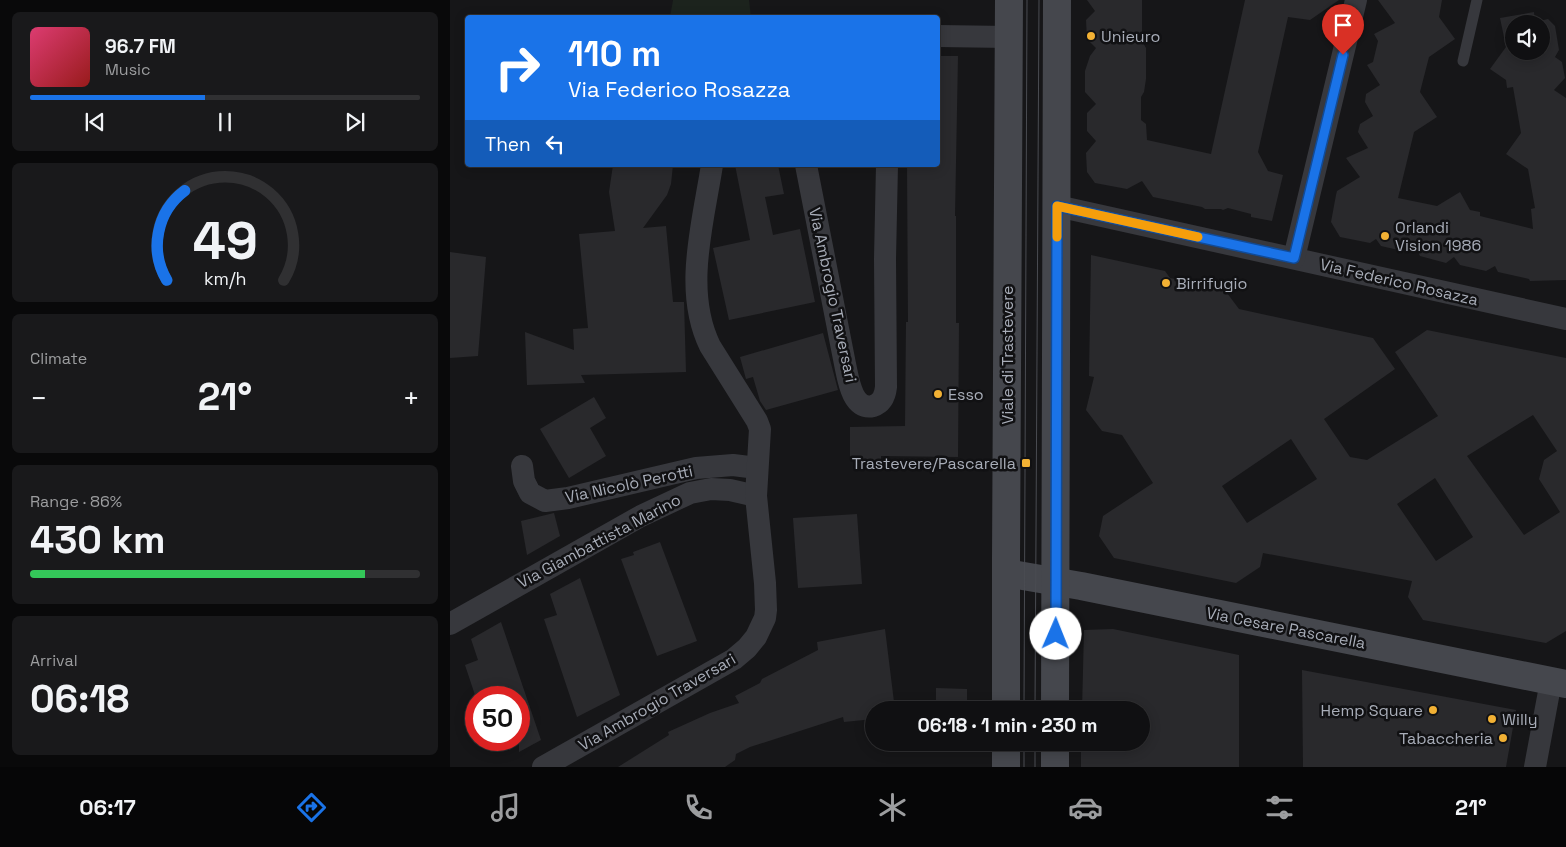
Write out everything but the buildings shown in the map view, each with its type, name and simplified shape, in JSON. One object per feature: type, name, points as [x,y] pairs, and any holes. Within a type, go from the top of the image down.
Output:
[{"type":"main road","name":"Viale di Trastevere","points":[[1006,701],[1009,0]]},
{"type":"main road","points":[[1055,701],[1057,0]]},
{"type":"main road","name":"Via Cesare Pascarella","points":[[1006,573],[1558,683]]},
{"type":"main road","points":[[1006,751],[1006,767]]},
{"type":"main road","points":[[1055,751],[1055,767]]},
{"type":"street","points":[[1294,258],[1356,0]]},
{"type":"street","points":[[940,36],[1008,37]]},
{"type":"street","name":"Via Ambrogio Traversari","points":[[544,767],[721,668],[751,643],[762,627],[766,610],[756,496],[759,425],[710,346],[698,312],[696,290],[698,255],[712,167]]},
{"type":"street","name":"Via Ambrogio Traversari","points":[[806,167],[845,364],[855,396],[860,403],[866,406],[879,403],[884,396],[886,388],[885,259],[887,167]]},
{"type":"street","name":"Via Federico Rosazza","points":[[1057,206],[1566,319]]},
{"type":"street","name":"Via Nicolò Perotti","points":[[522,466],[524,481],[530,493],[545,501],[568,498],[696,468],[733,465],[757,468]]},
{"type":"street","name":"Via Giambattista Marino","points":[[450,624],[641,516],[684,495],[702,489],[711,489],[730,490],[756,496]]},
{"type":"street","points":[[1535,767],[1558,683]]},
{"type":"lane","points":[[1464,61],[1477,0]]},
{"type":"shaded area","points":[[673,0],[749,0],[751,15],[670,15]]},
{"type":"tram line","points":[[1024,701],[1027,0]]},
{"type":"tram line","points":[[1035,701],[1039,0]]},
{"type":"tram line","points":[[1024,751],[1024,767]]},
{"type":"tram line","points":[[1035,751],[1035,767]]},
{"type":"slow traffic","points":[[1057,237],[1057,206],[1198,237]]},
{"type":"place","name":"Unieuro","points":[[1091,36]]},
{"type":"place","name":"Orlandi Vision 1986","points":[[1385,236]]},
{"type":"place","name":"Birrifugio","points":[[1166,283]]},
{"type":"place","name":"Esso","points":[[938,394]]},
{"type":"place","name":"Trastevere/Pascarella","points":[[1026,463]]},
{"type":"place","name":"Hemp Square","points":[[1433,710]]},
{"type":"place","name":"Willy","points":[[1492,719]]},
{"type":"place","name":"Tabaccheria","points":[[1503,738]]},
{"type":"route","points":[[1056,634],[1057,206],[1294,258],[1343,55]]}]
